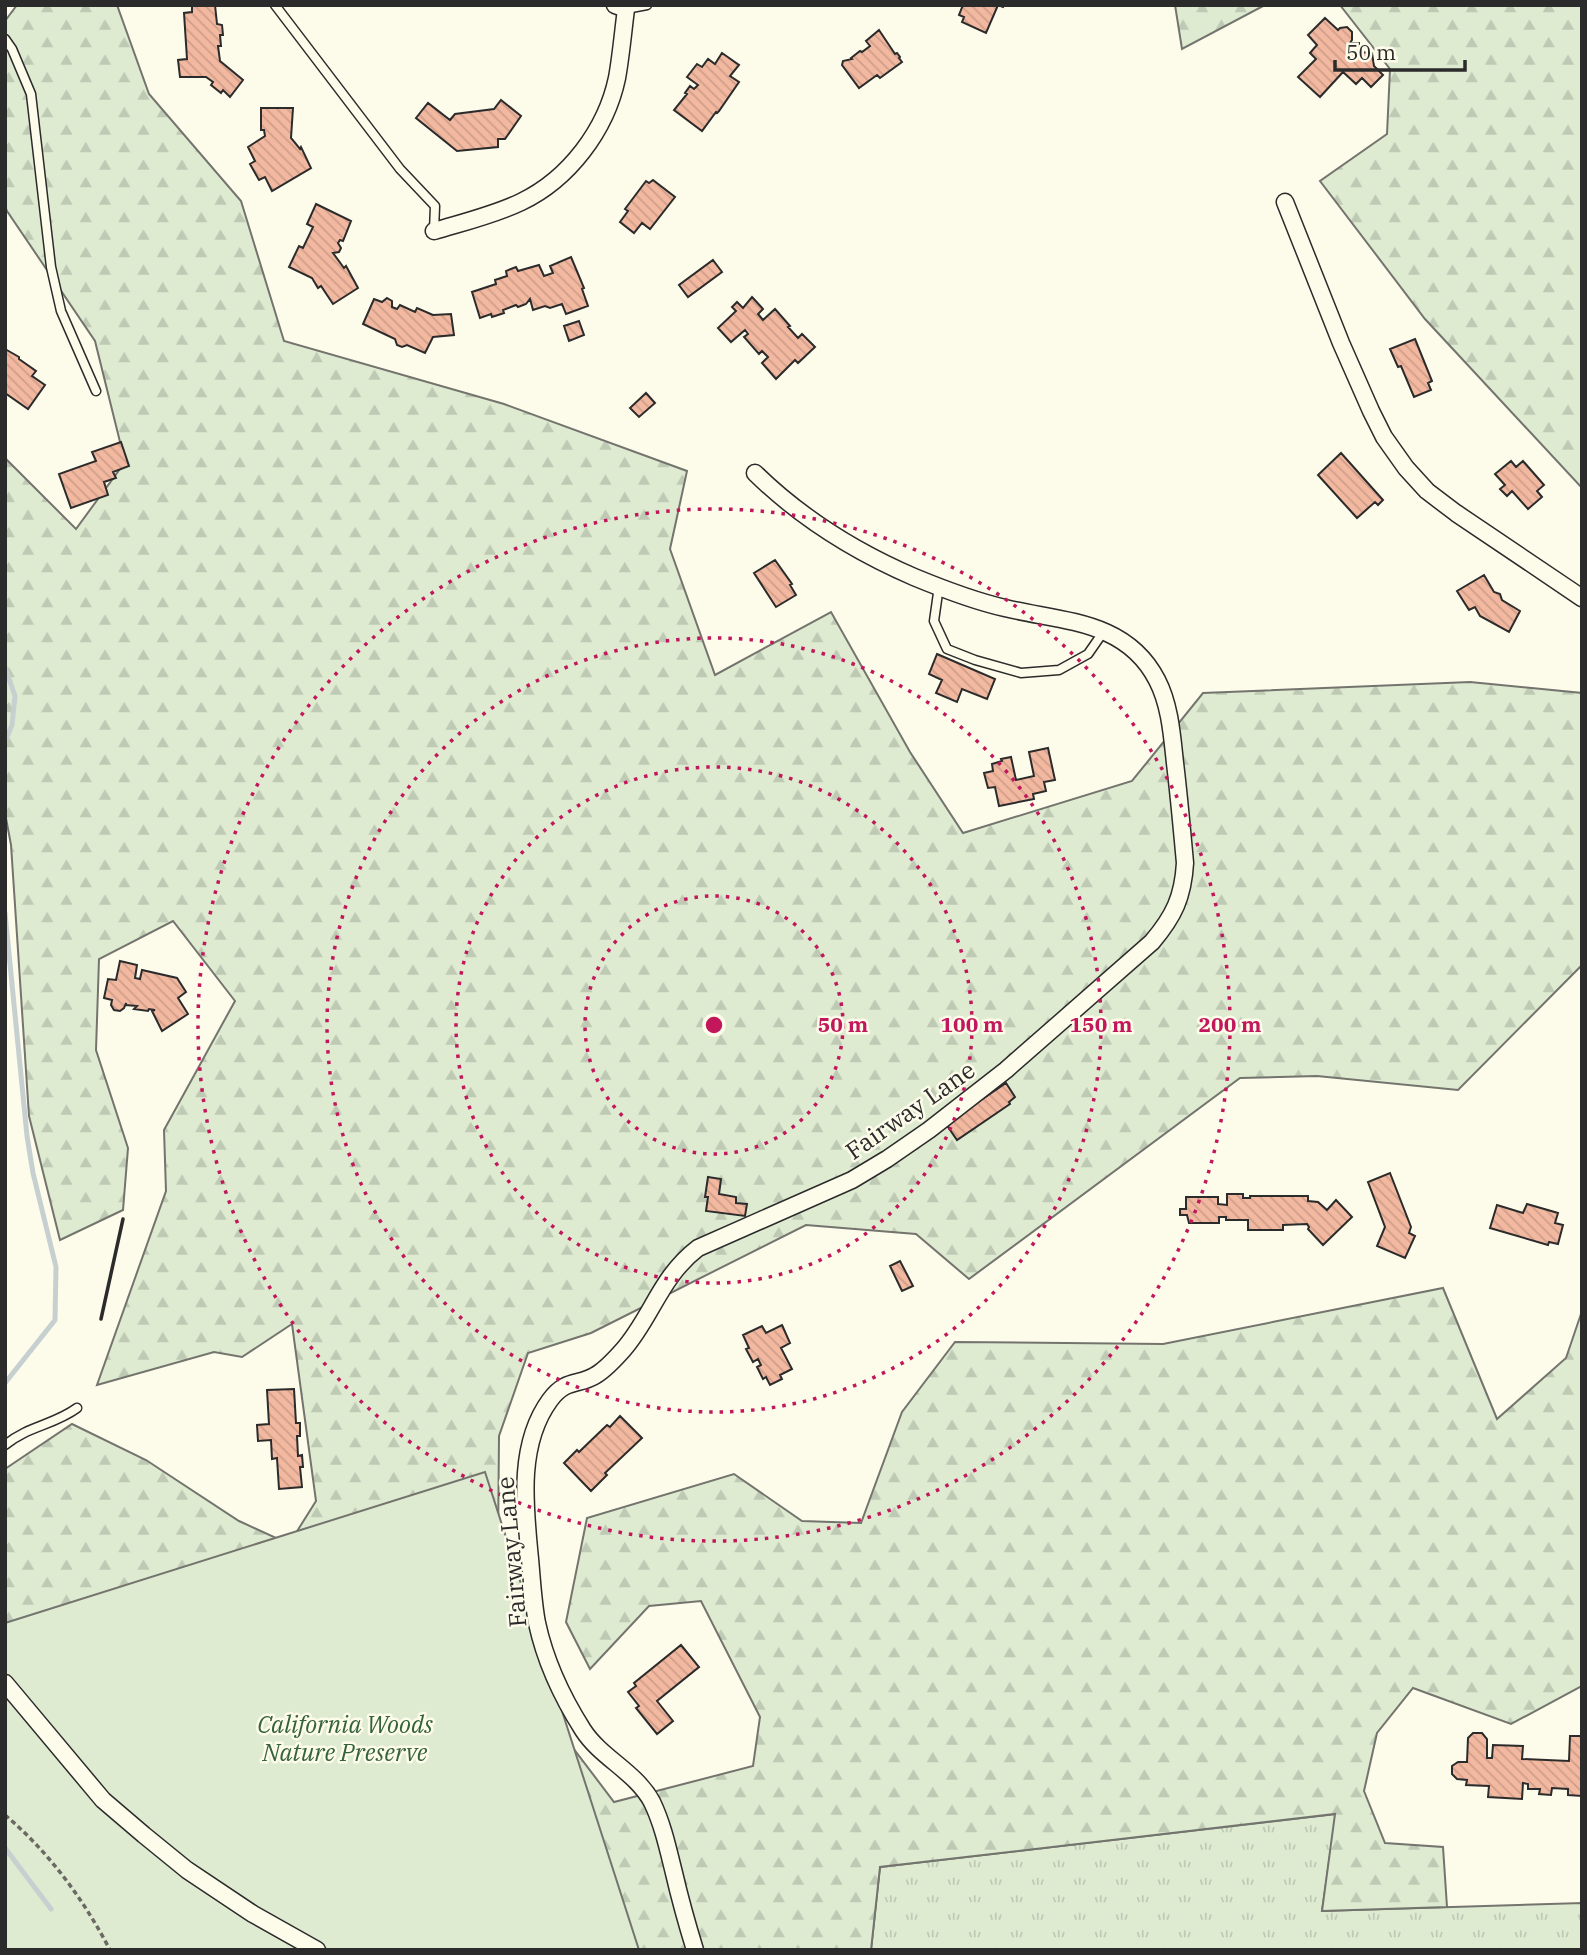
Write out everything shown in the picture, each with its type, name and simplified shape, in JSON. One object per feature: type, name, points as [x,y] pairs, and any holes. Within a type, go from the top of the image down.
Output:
[{"type":"street","points":[[434,231],[494,214],[523,201],[568,169],[600,124],[610,102],[616,79],[621,7]]},
{"type":"street","points":[[1285,202],[1371,411],[1384,437],[1406,468],[1427,491],[1456,513],[1582,598]]},
{"type":"street","name":"Fairway Lane","points":[[695,1950],[659,1816],[638,1782],[584,1732],[549,1663],[537,1624],[526,1516],[527,1464],[531,1439],[541,1415],[558,1391],[570,1383],[594,1377],[626,1347],[669,1277],[685,1258],[698,1248],[852,1180],[918,1137],[1015,1062],[1152,942],[1177,904],[1184,884],[1185,863],[1171,725],[1165,698],[1147,663],[1131,647],[1104,631],[1003,608],[913,576],[867,554],[822,526],[779,496],[755,472]]},
{"type":"street","points":[[5,1683],[103,1800],[187,1870],[253,1914],[317,1950]]},
{"type":"lane","points":[[275,5],[400,169],[435,206],[434,231]]},
{"type":"lane","points":[[621,7],[647,5]]},
{"type":"lane","points":[[5,38],[32,93],[51,267],[61,310],[96,391]]},
{"type":"lane","points":[[939,586],[934,621],[947,649],[1021,673],[1059,670],[1088,653],[1104,631]]},
{"type":"lane","points":[[5,1445],[18,1434],[65,1416],[77,1408]]},
{"type":"path","points":[[5,1815],[44,1851],[98,1926],[110,1950]]},
{"type":"green space","points":[[17,5],[117,5],[149,94],[241,201],[284,341],[504,404],[687,471],[670,549],[715,675],[831,612],[910,752],[963,833],[1132,781],[1203,693],[1470,682],[1582,693],[1582,965],[1458,1090],[1317,1076],[1240,1078],[969,1279],[916,1234],[806,1225],[591,1333],[528,1353],[499,1436],[498,1546],[526,1686],[614,1802],[753,1766],[760,1717],[701,1601],[649,1606],[590,1669],[566,1622],[587,1518],[734,1474],[802,1521],[861,1523],[902,1412],[955,1342],[1163,1344],[1443,1288],[1497,1419],[1566,1358],[1582,1311],[1582,1686],[1511,1724],[1413,1688],[1377,1733],[1364,1791],[1385,1843],[1443,1847],[1447,1907],[1322,1911],[1335,1814],[880,1867],[871,1950],[366,1950],[5,1630],[5,1469],[72,1424],[146,1460],[239,1521],[289,1544],[316,1501],[292,1324],[242,1357],[214,1352],[97,1385],[166,1191],[164,1130],[235,1001],[173,921],[99,959],[96,1050],[128,1148],[123,1210],[60,1240],[29,1116],[11,845],[5,813],[5,458],[76,529],[125,462],[95,341],[5,206],[5,21]]},
{"type":"green space","points":[[1175,5],[1272,5],[1263,6],[1182,49]]},
{"type":"green space","points":[[1340,5],[1582,5],[1582,488],[1425,319],[1320,181],[1387,134],[1390,69]]},
{"type":"green space","name":"California Woods Nature Preserve","points":[[485,1472],[639,1950],[5,1950],[5,1623]]},
{"type":"green space","points":[[1336,1814],[1322,1911],[1582,1903],[1582,1950],[871,1950],[880,1867]]},
{"type":"building","points":[[215,5],[217,24],[222,25],[223,35],[220,35],[221,46],[218,46],[220,61],[243,80],[230,97],[223,90],[221,93],[211,85],[213,82],[206,77],[180,77],[178,60],[187,59],[184,13],[192,12],[192,6]]},
{"type":"building","points":[[963,5],[998,5],[986,33],[962,22],[964,17],[959,15]]},
{"type":"building","points":[[1325,18],[1338,30],[1347,27],[1352,32],[1350,43],[1359,43],[1359,52],[1372,53],[1374,66],[1383,75],[1371,87],[1362,78],[1356,84],[1343,72],[1320,97],[1298,77],[1316,59],[1310,53],[1317,45],[1308,35]]},
{"type":"building","points":[[879,30],[902,62],[880,78],[877,75],[859,88],[842,65],[843,61],[852,59],[870,46],[866,41]]},
{"type":"building","points":[[722,53],[739,65],[730,76],[739,82],[702,131],[674,110],[690,86],[694,89],[698,85],[687,77],[697,64],[702,67],[708,59],[715,64]]},
{"type":"building","points":[[501,100],[521,116],[505,139],[498,139],[498,147],[457,151],[416,118],[428,103],[450,120],[455,114],[494,109]]},
{"type":"building","points":[[261,108],[293,108],[291,138],[300,149],[301,147],[311,168],[272,191],[265,177],[259,180],[250,164],[255,161],[248,147],[265,136],[264,130],[261,130]]},
{"type":"building","points":[[653,180],[675,197],[650,229],[642,223],[634,233],[620,222],[628,211],[625,209],[646,181],[649,183]]},
{"type":"building","points":[[316,204],[351,221],[343,241],[338,243],[341,248],[339,252],[333,253],[344,268],[346,266],[358,288],[333,304],[312,278],[289,267],[299,246],[303,248],[313,227],[307,224]]},
{"type":"building","points":[[571,257],[584,288],[582,289],[588,306],[566,314],[562,304],[533,310],[530,299],[526,304],[503,310],[504,313],[480,318],[472,292],[496,284],[495,280],[507,276],[506,271],[516,267],[518,271],[539,265],[544,276],[553,273],[550,266]]},
{"type":"building","points":[[713,260],[722,272],[688,297],[679,285]]},
{"type":"building","points":[[752,297],[763,309],[758,314],[763,320],[775,309],[798,338],[802,334],[815,347],[798,363],[795,360],[776,379],[762,363],[768,357],[762,351],[759,354],[744,337],[748,334],[745,330],[731,342],[718,328],[736,311],[732,307],[737,302],[743,308]]},
{"type":"building","points":[[387,298],[392,301],[392,307],[397,309],[400,305],[415,312],[417,308],[433,315],[451,314],[454,335],[433,337],[425,353],[407,345],[397,345],[395,339],[363,324],[374,299],[382,302]]},
{"type":"building","points":[[579,321],[584,335],[569,341],[564,326]]},
{"type":"building","points":[[1415,339],[1432,381],[1428,383],[1431,390],[1414,397],[1401,366],[1398,367],[1390,349]]},
{"type":"building","points":[[5,349],[36,371],[32,376],[45,385],[28,409],[5,393]]},
{"type":"building","points":[[646,393],[655,403],[639,417],[630,408]]},
{"type":"building","points":[[121,442],[129,466],[113,472],[116,478],[104,482],[108,495],[71,508],[59,474],[96,461],[92,452]]},
{"type":"building","points":[[1341,453],[1383,500],[1378,505],[1375,502],[1357,518],[1318,475]]},
{"type":"building","points":[[1511,461],[1516,467],[1523,461],[1544,485],[1537,491],[1542,497],[1528,509],[1512,491],[1507,496],[1500,489],[1505,485],[1495,474]]},
{"type":"building","points":[[775,560],[792,584],[790,585],[796,595],[776,607],[754,573]]},
{"type":"building","points":[[1484,575],[1502,600],[1520,611],[1509,632],[1480,616],[1475,607],[1469,610],[1457,591]]},
{"type":"building","points":[[937,654],[995,679],[987,699],[962,689],[957,702],[936,693],[942,680],[929,674]]},
{"type":"building","points":[[1048,748],[1055,780],[1044,782],[1046,791],[1033,794],[1034,799],[999,806],[995,787],[988,788],[984,773],[993,771],[992,764],[1011,757],[1016,780],[1034,776],[1029,752]]},
{"type":"building","points":[[120,961],[137,965],[135,978],[140,979],[142,970],[177,978],[186,992],[178,998],[188,1014],[162,1031],[152,1011],[155,1010],[134,1009],[137,1006],[126,1003],[120,1011],[114,1010],[112,1000],[104,998],[108,979],[116,980]]},
{"type":"building","points":[[1006,1083],[1015,1097],[1010,1104],[957,1140],[946,1124]]},
{"type":"building","points":[[1390,1173],[1411,1227],[1409,1233],[1415,1236],[1405,1258],[1377,1246],[1385,1227],[1368,1182]]},
{"type":"building","points":[[708,1177],[721,1179],[719,1194],[736,1197],[736,1203],[747,1204],[745,1216],[706,1211]]},
{"type":"building","points":[[1227,1194],[1243,1194],[1243,1198],[1308,1196],[1308,1201],[1318,1202],[1327,1210],[1336,1200],[1352,1217],[1323,1245],[1308,1229],[1307,1224],[1283,1225],[1283,1230],[1248,1230],[1248,1220],[1226,1220],[1226,1217],[1219,1217],[1219,1223],[1189,1223],[1187,1215],[1180,1215],[1180,1209],[1186,1209],[1186,1197],[1218,1197],[1218,1204],[1227,1205]]},
{"type":"building","points":[[1527,1204],[1558,1213],[1555,1223],[1563,1225],[1558,1244],[1549,1242],[1548,1245],[1490,1228],[1497,1205],[1523,1213]]},
{"type":"building","points":[[900,1261],[913,1286],[902,1291],[890,1266]]},
{"type":"building","points":[[782,1325],[790,1343],[781,1348],[792,1369],[780,1375],[782,1379],[770,1385],[766,1377],[763,1379],[757,1367],[761,1365],[758,1359],[753,1362],[743,1335],[762,1326],[766,1333]]},
{"type":"building","points":[[294,1389],[296,1423],[300,1423],[300,1436],[297,1436],[298,1456],[302,1455],[302,1487],[279,1489],[277,1458],[272,1459],[271,1440],[258,1441],[257,1425],[269,1424],[267,1390]]},
{"type":"building","points":[[620,1416],[642,1438],[605,1473],[607,1475],[591,1491],[564,1463]]},
{"type":"building","points":[[681,1645],[699,1667],[657,1701],[673,1721],[657,1734],[636,1708],[639,1706],[628,1692],[636,1686],[634,1683]]},
{"type":"building","points":[[1473,1733],[1482,1733],[1487,1739],[1487,1758],[1492,1758],[1493,1745],[1523,1746],[1522,1759],[1569,1761],[1570,1736],[1582,1736],[1582,1796],[1568,1795],[1568,1789],[1552,1788],[1551,1795],[1539,1794],[1540,1789],[1528,1789],[1528,1784],[1523,1783],[1522,1799],[1488,1797],[1489,1786],[1466,1785],[1467,1780],[1457,1779],[1452,1774],[1452,1766],[1458,1762],[1467,1762],[1468,1738]]},
{"type":"waterway","points":[[5,667],[15,696],[12,725],[5,742]]},
{"type":"waterway","points":[[5,913],[27,1136],[33,1173],[56,1267],[55,1320],[5,1383]]},
{"type":"waterway","points":[[5,1848],[51,1909]]},
{"type":"wall","points":[[101,1319],[123,1219]]}]
